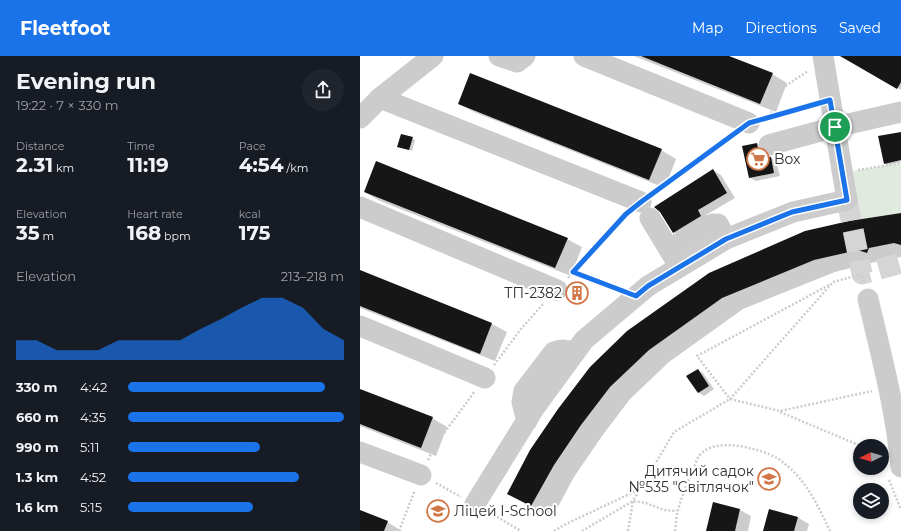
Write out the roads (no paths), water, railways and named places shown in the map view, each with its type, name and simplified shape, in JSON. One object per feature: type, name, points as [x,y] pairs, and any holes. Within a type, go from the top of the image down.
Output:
[{"type":"street","points":[[360,118],[380,98],[433,56]]},
{"type":"street","points":[[499,56],[517,62],[525,56]]},
{"type":"street","points":[[584,56],[749,123]]},
{"type":"street","points":[[475,504],[535,407],[584,340],[648,286],[726,239],[792,212],[847,200],[824,58]]},
{"type":"street","points":[[380,98],[646,210],[680,267]]},
{"type":"street","points":[[769,145],[835,127],[901,112]]},
{"type":"street","points":[[360,207],[557,290]]},
{"type":"street","points":[[669,249],[713,224],[718,224],[726,239]]},
{"type":"street","points":[[868,299],[889,388],[899,440],[895,473]]},
{"type":"street","points":[[360,326],[485,378]]},
{"type":"street","points":[[360,452],[421,475]]},
{"type":"tunnel","points":[[847,200],[862,274],[901,263]]},
{"type":"place","name":"Box","points":[[758,159]]},
{"type":"place","name":"ТП-2382","points":[[577,293]]},
{"type":"place","name":"Дитячий садок №535 \"Світлячок\"","points":[[769,479]]},
{"type":"place","name":"Ліцей I-School","points":[[438,511]]}]
